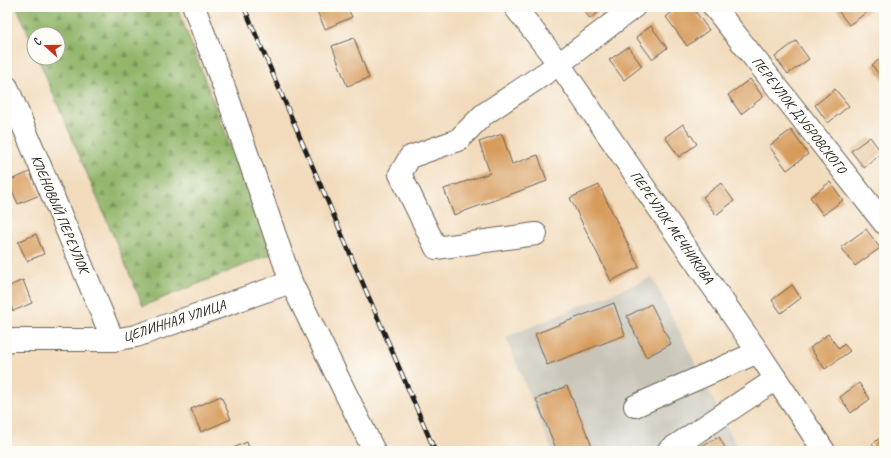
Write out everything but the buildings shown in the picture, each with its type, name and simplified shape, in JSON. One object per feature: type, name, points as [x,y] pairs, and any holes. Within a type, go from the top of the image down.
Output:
[{"type":"street","points":[[194,7],[229,101],[291,282],[374,451]]},
{"type":"street","name":"ПЕРЕУЛОК МЕЧНИКОВА","points":[[515,7],[559,64],[758,352],[824,451]]},
{"type":"street","points":[[536,234],[436,248],[400,174],[410,157],[458,140],[483,115],[559,64],[634,7]]},
{"type":"street","name":"ПЕРЕУЛОК ДУБРОВСКОГО","points":[[714,7],[884,223]]},
{"type":"street","name":"КЛЕНОВЫЙ ПЕРЕУЛОК","points":[[7,87],[113,340]]},
{"type":"street","name":"ЦЕЛИННАЯ УЛИЦА","points":[[7,341],[113,340],[136,336],[291,282]]},
{"type":"street","points":[[635,406],[758,352]]},
{"type":"street","points":[[668,451],[776,379]]},
{"type":"shaded area","points":[[652,277],[739,451],[552,451],[506,337]]},
{"type":"green space","points":[[17,7],[177,7],[272,254],[143,306],[41,66],[66,66],[66,26],[26,26],[26,28]]},
{"type":"railway","points":[[244,7],[435,451]]}]
